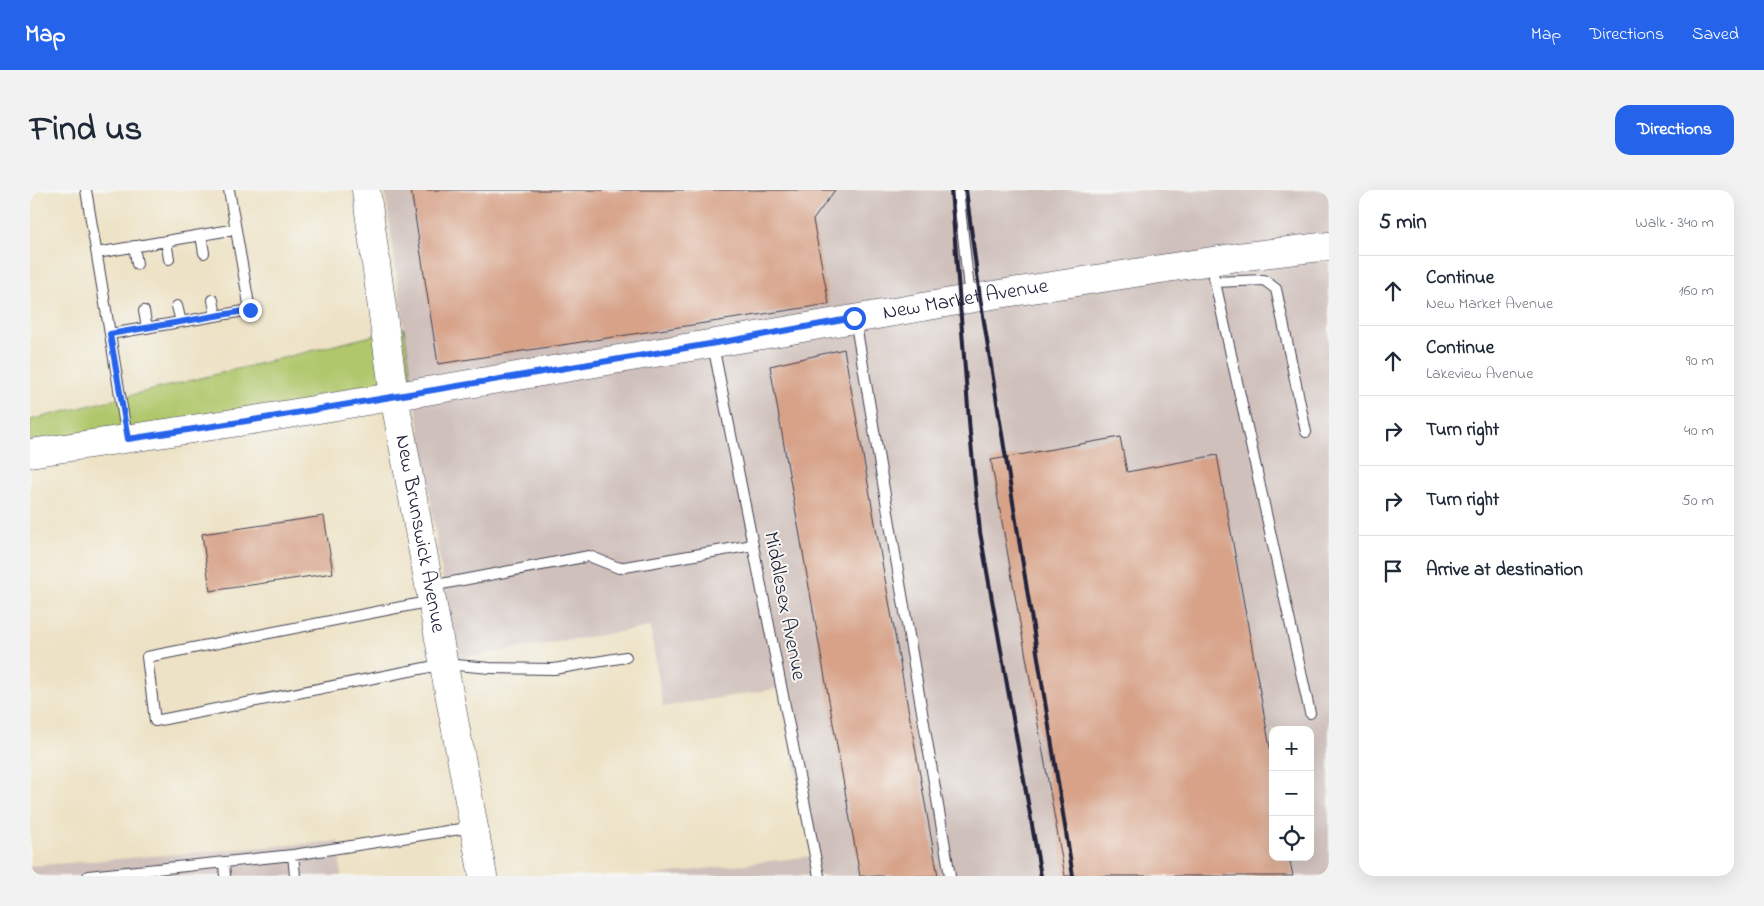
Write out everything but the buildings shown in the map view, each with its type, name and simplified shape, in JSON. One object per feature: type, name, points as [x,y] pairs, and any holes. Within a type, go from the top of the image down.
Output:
[{"type":"main road","name":"New Brunswick Avenue","points":[[366,190],[394,396],[484,876]]},
{"type":"main road","name":"New Market Avenue","points":[[30,453],[128,439],[712,344],[970,299],[1213,272],[1329,246]]},
{"type":"lane","points":[[86,190],[128,439]]},
{"type":"lane","points":[[110,334],[250,310],[229,190]]},
{"type":"lane","points":[[958,190],[970,299]]},
{"type":"lane","points":[[96,252],[236,229]]},
{"type":"lane","points":[[201,235],[204,253]]},
{"type":"lane","points":[[166,240],[169,259]]},
{"type":"lane","points":[[134,246],[137,264]]},
{"type":"lane","points":[[1306,432],[1276,289],[1264,280],[1213,272],[1310,713]]},
{"type":"lane","points":[[213,300],[216,316]]},
{"type":"lane","points":[[178,306],[180,322]]},
{"type":"lane","points":[[144,312],[147,328]]},
{"type":"lane","points":[[854,318],[950,876]]},
{"type":"lane","name":"Middlesex Avenue","points":[[712,344],[819,876]]},
{"type":"lane","points":[[626,657],[554,669],[445,664],[155,721],[147,657],[431,594],[589,556],[619,568],[753,544]]},
{"type":"lane","points":[[88,876],[294,856],[475,827]]},
{"type":"lane","points":[[294,856],[295,876]]},
{"type":"lane","points":[[224,862],[225,876]]},
{"type":"shaded area","points":[[385,190],[1329,190],[1329,876],[647,876],[812,856],[781,688],[663,707],[650,627],[455,659],[404,328]]},
{"type":"shaded area","points":[[339,841],[341,876],[30,876],[30,866]]},
{"type":"green space","points":[[404,328],[415,402],[30,466],[30,420]]},
{"type":"railway","points":[[951,190],[970,433],[980,532],[1041,876]]},
{"type":"railway","points":[[966,190],[980,297],[1073,876]]},
{"type":"route","points":[[250,310],[110,334],[128,439],[740,339],[854,318]]}]
